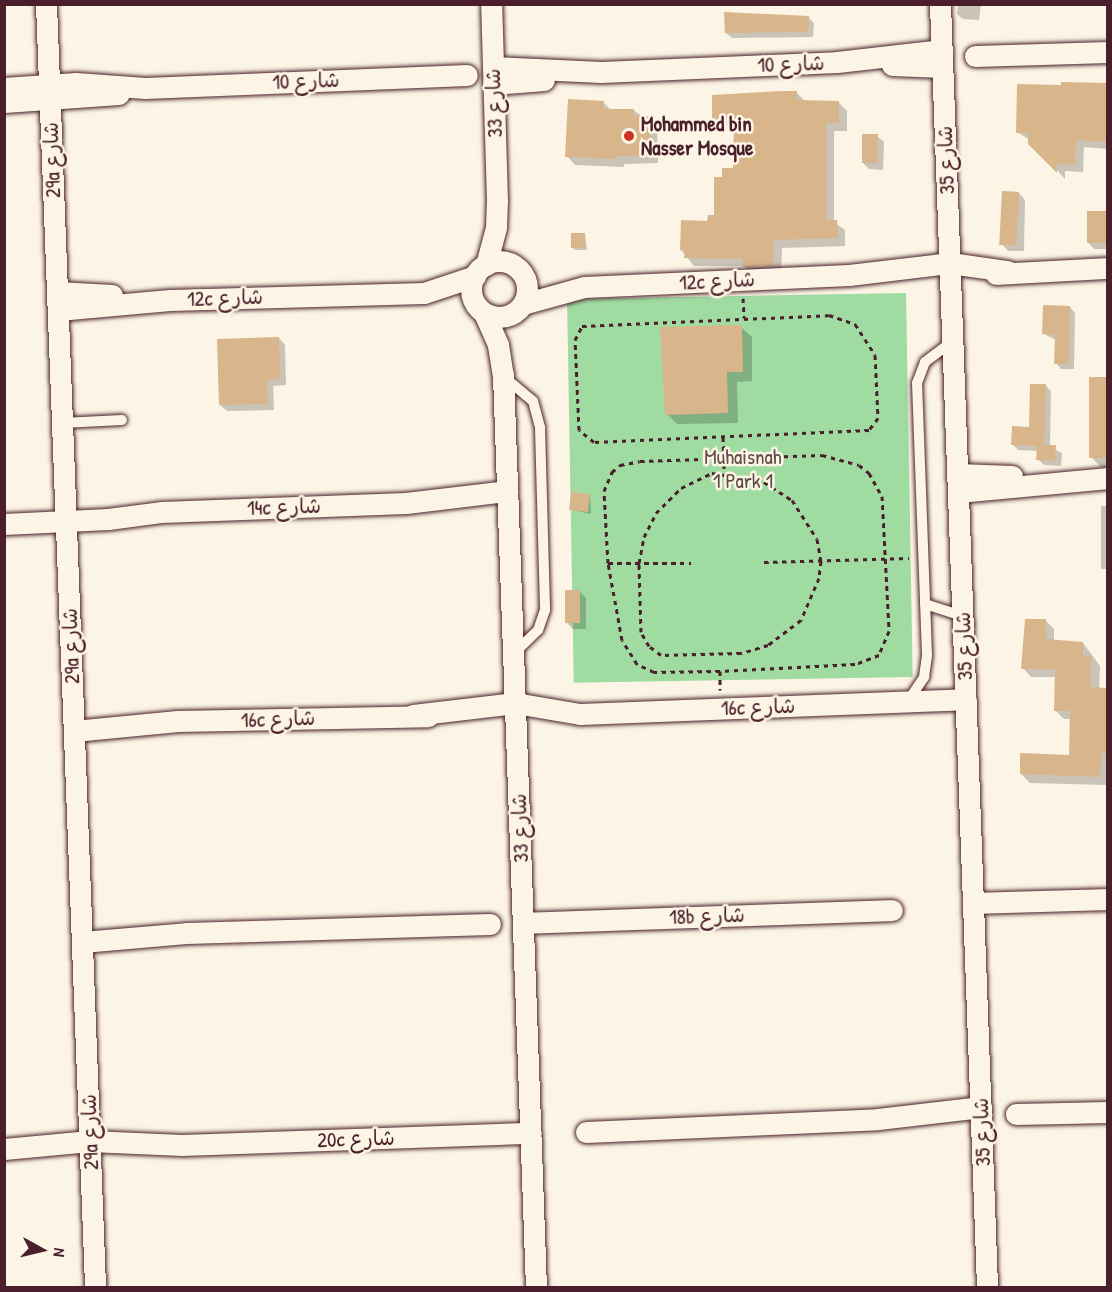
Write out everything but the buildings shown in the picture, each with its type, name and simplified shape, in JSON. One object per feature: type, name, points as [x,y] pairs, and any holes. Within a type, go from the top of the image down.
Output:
[{"type":"street","name":"29a شارع","points":[[46,4],[95,1287]]},
{"type":"street","name":"شارع 33","points":[[480,270],[496,227],[491,4]]},
{"type":"street","name":"شارع 35","points":[[940,4],[987,1287]]},
{"type":"street","points":[[975,56],[1107,52]]},
{"type":"street","name":"شارع 10","points":[[493,75],[942,58]]},
{"type":"street","name":"شارع 10","points":[[4,88],[49,92],[466,75]]},
{"type":"street","name":"شارع 10","points":[[4,102],[49,92]]},
{"type":"street","name":"شارع 33","points":[[497,201],[518,270]]},
{"type":"street","points":[[503,261],[518,270],[527,295],[520,308],[501,317],[481,310],[471,292],[480,270],[503,261]]},
{"type":"street","name":"12c شارع","points":[[520,308],[584,287],[950,271],[1107,268]]},
{"type":"street","name":"12c شارع","points":[[424,292],[480,270]]},
{"type":"street","name":"12c شارع","points":[[518,270],[584,287]]},
{"type":"street","name":"12c شارع","points":[[58,301],[424,292],[481,310]]},
{"type":"street","name":"شارع 33","points":[[502,372],[520,308]]},
{"type":"street","name":"شارع 33","points":[[481,310],[502,372],[536,1287]]},
{"type":"street","points":[[958,483],[1107,478]]},
{"type":"street","name":"14c شارع","points":[[4,514],[161,512],[507,499]]},
{"type":"street","name":"14c شارع","points":[[4,524],[66,514]]},
{"type":"street","name":"16c شارع","points":[[74,723],[178,722],[515,711],[580,714],[966,699]]},
{"type":"street","points":[[973,903],[1107,899]]},
{"type":"street","name":"18b شارع","points":[[523,923],[892,910]]},
{"type":"street","points":[[82,934],[490,924]]},
{"type":"street","points":[[1016,1114],[1107,1112]]},
{"type":"street","points":[[586,1132],[981,1115]]},
{"type":"street","name":"20c شارع","points":[[4,1149],[531,1133]]},
{"type":"street","name":"20c شارع","points":[[4,1157],[90,1148]]},
{"type":"lane","points":[[907,701],[919,687],[926,666],[918,383],[925,362],[952,342]]},
{"type":"lane","points":[[502,372],[533,401],[540,428],[545,610],[538,630],[513,655]]},
{"type":"lane","points":[[63,423],[122,420]]},
{"type":"lane","points":[[925,604],[963,616]]},
{"type":"path","points":[[829,315],[855,324],[872,347],[878,370],[879,413],[876,423],[869,430],[723,437],[594,442],[584,438],[578,426],[574,340],[578,330],[587,325],[829,315]]},
{"type":"path","points":[[723,437],[724,473]]},
{"type":"path","points":[[835,456],[860,465],[869,473],[882,496],[886,558],[888,640],[872,660],[855,664],[663,673],[637,664],[626,649],[608,563],[604,491],[612,472],[629,462],[724,457],[835,456]]},
{"type":"path","points":[[724,473],[764,482],[792,500],[812,529],[821,561],[808,608],[780,639],[741,653],[676,657],[661,654],[644,639],[639,563],[644,537],[656,513],[691,481],[724,473]]},
{"type":"path","points":[[764,562],[923,557]]},
{"type":"path","points":[[608,563],[692,563]]},
{"type":"green space","name":"Muhaisnah 1 Park 1","points":[[906,293],[913,677],[574,683],[567,299]]},
{"type":"place","name":"Mohammed bin Nasser Mosque","points":[[629,136]]}]
